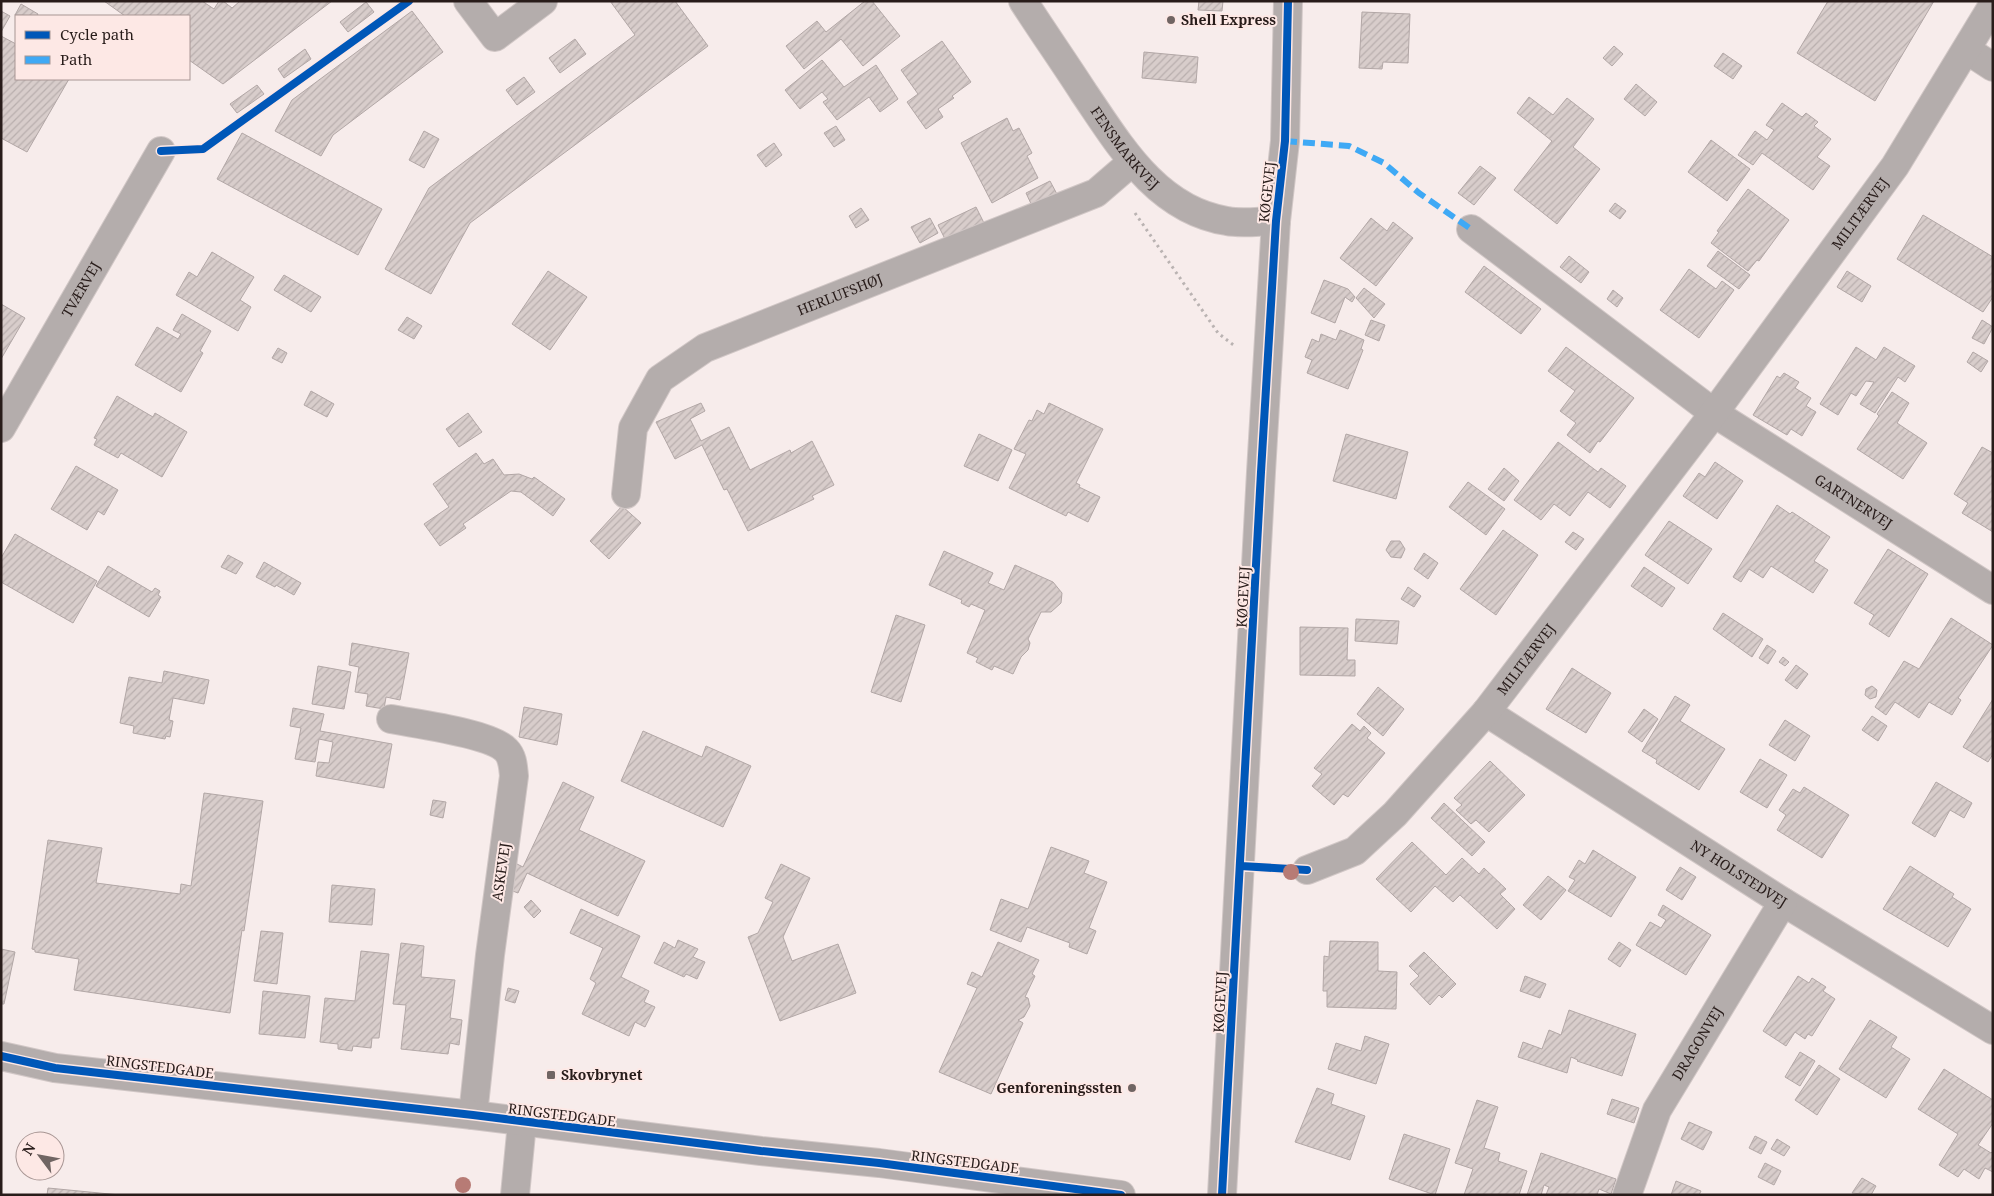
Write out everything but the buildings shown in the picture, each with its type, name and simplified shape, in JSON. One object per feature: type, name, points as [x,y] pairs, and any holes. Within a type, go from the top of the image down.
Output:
[{"type":"street","points":[[468,1],[495,37],[543,1]]},
{"type":"street","name":"FENSMARKVEJ","points":[[1023,1],[1122,171],[1152,183],[1174,201],[1200,213],[1227,221],[1276,221]]},
{"type":"street","name":"KØGEVEJ","points":[[1222,1195],[1276,221],[1285,141],[1288,1]]},
{"type":"street","name":"MILITÆRVEJ","points":[[1307,870],[1355,851],[1395,814],[1486,712],[1714,413],[1895,166],[1993,6]]},
{"type":"street","points":[[1967,50],[1993,66]]},
{"type":"street","name":"TVÆRVEJ","points":[[1,428],[161,151]]},
{"type":"street","name":"HERLUFSHØJ","points":[[626,494],[633,428],[660,379],[705,348],[1096,193],[1122,171]]},
{"type":"street","points":[[1471,229],[1714,413]]},
{"type":"street","name":"GARTNERVEJ","points":[[1714,413],[1993,590]]},
{"type":"street","name":"NY HOLSTEDVEJ","points":[[1486,712],[1783,902],[1993,1030]]},
{"type":"street","name":"ASKEVEJ","points":[[391,719],[483,738],[498,744],[507,751],[512,760],[514,776],[490,955],[473,1115]]},
{"type":"street","name":"DRAGONVEJ","points":[[1627,1195],[1657,1110],[1783,902]]},
{"type":"street","name":"RINGSTEDGADE","points":[[1,1056],[55,1068],[879,1163],[1121,1195]]},
{"type":"street","points":[[515,1195],[522,1123]]},
{"type":"path","points":[[1122,171],[1218,333],[1268,372]]},
{"type":"marked path","points":[[1285,141],[1349,146],[1384,163],[1419,193],[1471,229]]},
{"type":"cycle path","points":[[161,151],[203,149],[409,1]]},
{"type":"cycle path","points":[[1222,1195],[1276,221],[1285,141],[1288,1]]},
{"type":"cycle path","points":[[1241,866],[1307,870]]},
{"type":"cycle path","points":[[1,1056],[55,1068],[473,1115],[761,1151],[879,1163],[1121,1195]]},
{"type":"place","name":"Shell Express","points":[[1171,20]]},
{"type":"place","name":"Skovbrynet","points":[[551,1075]]},
{"type":"place","name":"Genforeningssten","points":[[1132,1088]]}]
